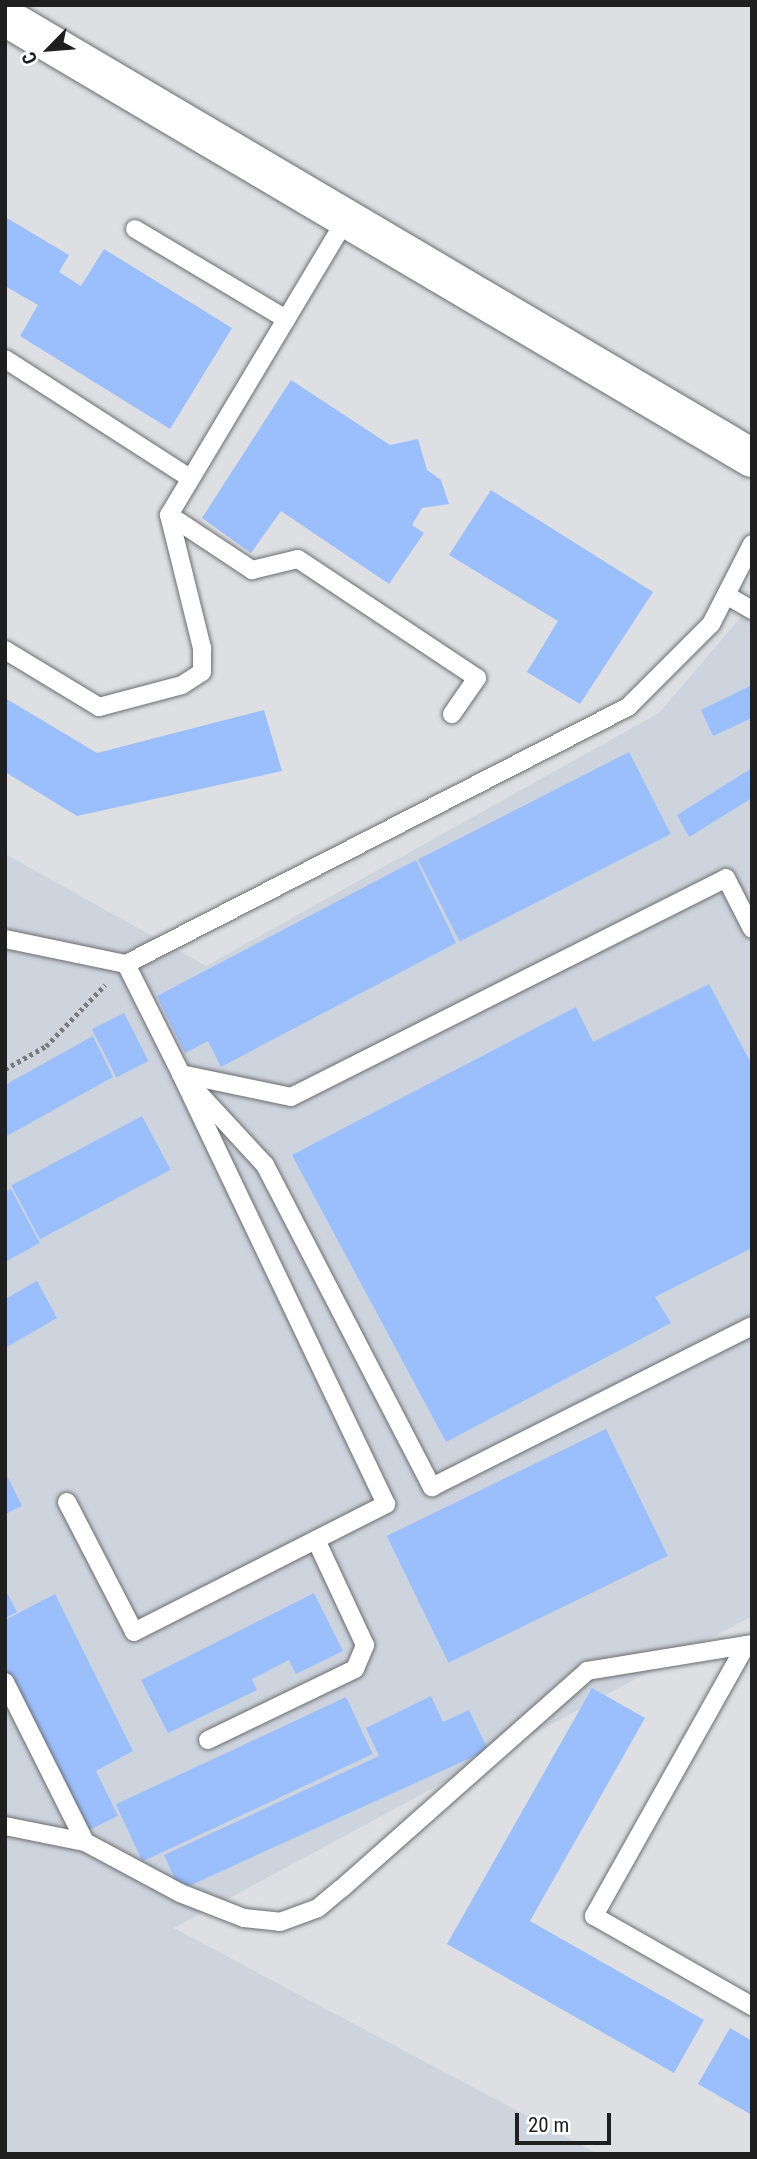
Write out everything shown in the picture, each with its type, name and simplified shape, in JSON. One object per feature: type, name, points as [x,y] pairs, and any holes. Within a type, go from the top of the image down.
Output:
[{"type":"main road","points":[[5,18],[752,458]]},
{"type":"lane","points":[[5,650],[99,707],[182,685],[202,672],[202,648],[169,515],[346,219]]},
{"type":"lane","points":[[135,229],[286,319]]},
{"type":"lane","points":[[5,359],[190,478]]},
{"type":"lane","points":[[169,515],[251,570],[298,559],[477,678],[452,714]]},
{"type":"lane","points":[[5,939],[126,964],[628,707],[711,624],[752,544]]},
{"type":"lane","points":[[726,595],[752,610]]},
{"type":"lane","points":[[181,1074],[291,1097],[726,878],[752,929]]},
{"type":"lane","points":[[67,1502],[135,1632],[386,1504],[126,964]]},
{"type":"lane","points":[[181,1074],[265,1165],[432,1487],[752,1326]]},
{"type":"lane","points":[[208,1740],[355,1669],[365,1645],[316,1540]]},
{"type":"lane","points":[[5,1826],[85,1842],[180,1893],[244,1918],[280,1922],[318,1908],[587,1671],[749,1645]]},
{"type":"lane","points":[[749,1645],[594,1916],[752,2006]]},
{"type":"lane","points":[[5,1682],[85,1842]]},
{"type":"path","points":[[5,1069],[46,1046],[126,964]]},
{"type":"shaded area","points":[[752,604],[752,1616],[174,1928],[598,2154],[5,2154],[5,854],[206,966],[659,713]]},
{"type":"building","points":[[5,217],[69,255],[59,272],[81,286],[104,249],[232,328],[170,429],[20,336],[38,305],[5,286]]},
{"type":"building","points":[[291,380],[390,445],[418,439],[427,470],[441,480],[449,504],[422,508],[412,525],[424,533],[389,584],[281,511],[251,553],[202,518]]},
{"type":"building","points":[[491,490],[653,592],[580,704],[527,672],[558,621],[449,555]]},
{"type":"building","points":[[752,685],[752,718],[713,736],[701,710]]},
{"type":"building","points":[[5,698],[97,753],[264,710],[282,771],[77,816],[5,772]]},
{"type":"building","points":[[629,752],[671,834],[460,942],[418,860]]},
{"type":"building","points":[[752,768],[752,798],[689,837],[677,815]]},
{"type":"building","points":[[416,860],[456,943],[221,1067],[208,1041],[185,1053],[157,996]]},
{"type":"building","points":[[709,984],[752,1065],[752,1248],[655,1297],[671,1323],[446,1442],[292,1155],[576,1007],[593,1042]]},
{"type":"building","points":[[124,1013],[149,1061],[116,1077],[92,1029]]},
{"type":"building","points":[[93,1036],[113,1077],[5,1137],[5,1085]]},
{"type":"building","points":[[142,1116],[171,1170],[40,1239],[11,1185]]},
{"type":"building","points":[[11,1189],[40,1243],[5,1262],[5,1192]]},
{"type":"building","points":[[37,1281],[57,1318],[5,1348],[5,1299]]},
{"type":"building","points":[[606,1429],[668,1556],[449,1663],[387,1536]]},
{"type":"building","points":[[5,1472],[22,1506],[5,1514]]},
{"type":"building","points":[[5,1589],[17,1612],[5,1618]]},
{"type":"building","points":[[314,1593],[343,1651],[296,1674],[289,1660],[252,1679],[257,1690],[168,1733],[141,1680]]},
{"type":"building","points":[[55,1594],[133,1751],[96,1771],[118,1816],[87,1831],[5,1668],[5,1620]]},
{"type":"building","points":[[592,1688],[645,1718],[530,1921],[704,2020],[674,2073],[447,1944]]},
{"type":"building","points":[[431,1696],[443,1722],[469,1710],[488,1750],[180,1890],[164,1855],[379,1756],[366,1728]]},
{"type":"building","points":[[346,1697],[373,1754],[142,1861],[116,1804]]},
{"type":"building","points":[[730,2028],[752,2041],[752,2115],[698,2084]]}]
